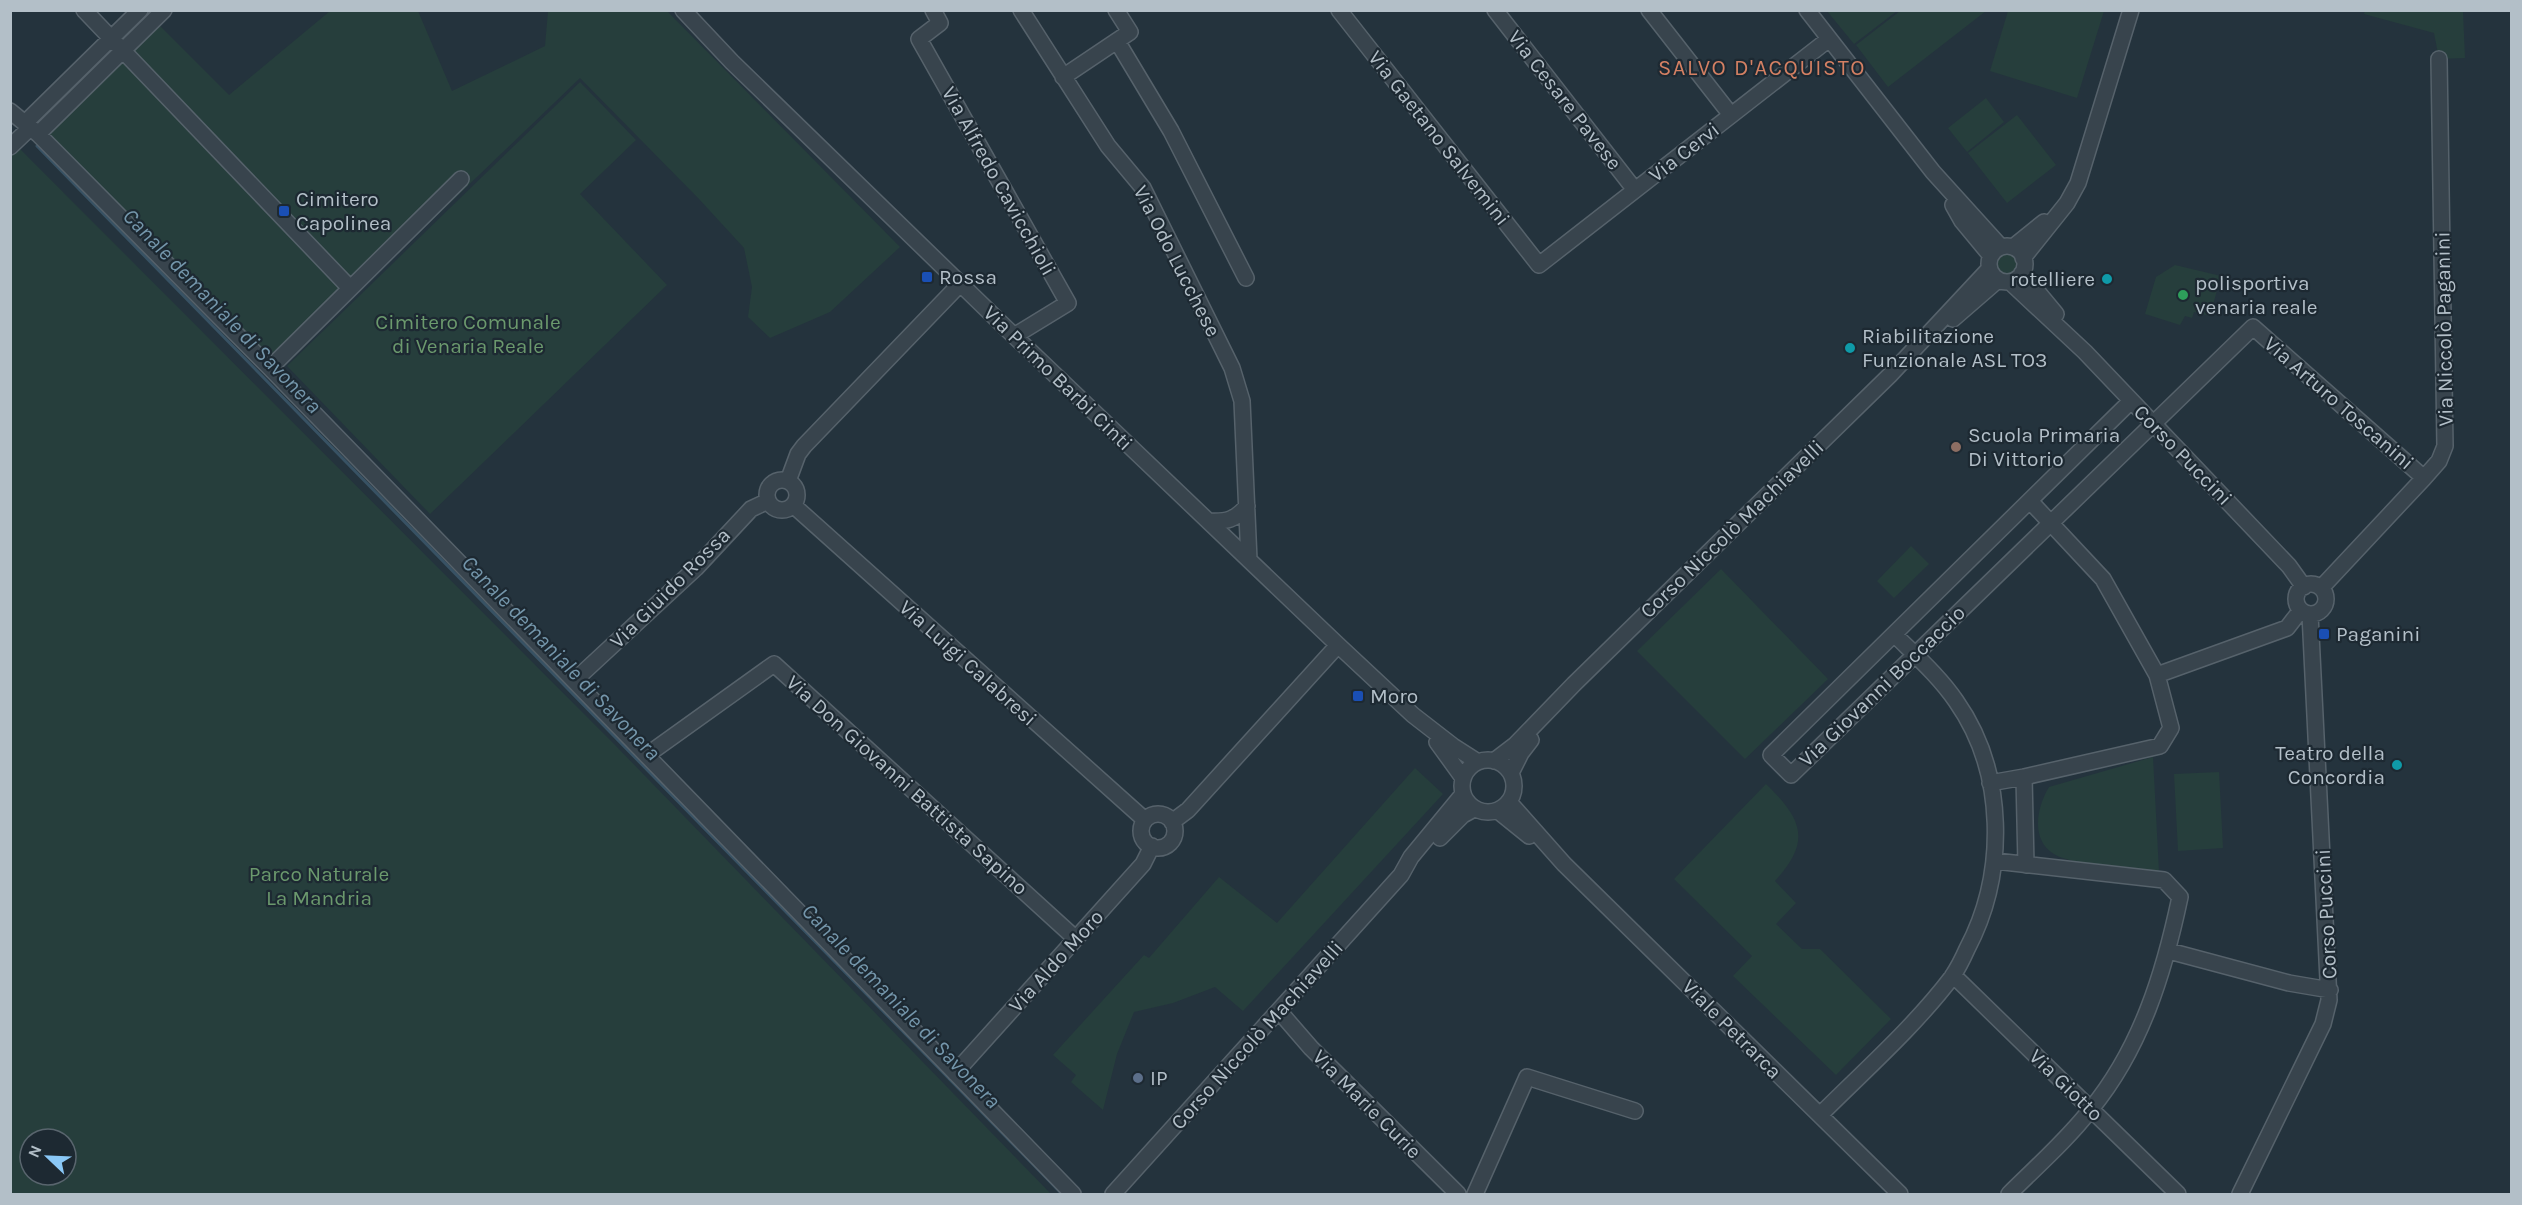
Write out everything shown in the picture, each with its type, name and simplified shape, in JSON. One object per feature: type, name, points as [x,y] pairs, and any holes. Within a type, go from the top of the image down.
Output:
[{"type":"street","points":[[84,10],[351,288]]},
{"type":"street","points":[[31,128],[140,10]]},
{"type":"street","points":[[10,147],[123,50],[164,10]]},
{"type":"street","name":"Via Primo Barbi Cinti","points":[[683,10],[732,62],[1014,336],[1338,645],[1413,715],[1452,746],[1478,762]]},
{"type":"street","name":"Via Alfredo Cavicchioli","points":[[933,10],[940,22],[919,39],[1068,303],[1014,336]]},
{"type":"street","name":"Via Odo Lucchese","points":[[1021,10],[1108,146],[1143,189],[1232,368],[1242,401],[1249,560]]},
{"type":"street","points":[[1063,77],[1130,32],[1116,10]]},
{"type":"street","name":"Via Gaetano Salvemini","points":[[1339,10],[1539,265]]},
{"type":"street","name":"Via Cesare Pavese","points":[[1495,10],[1635,190]]},
{"type":"street","points":[[1649,10],[1731,116]]},
{"type":"street","name":"Corso Puccini","points":[[1807,10],[2006,264],[2085,352],[2289,566],[2304,587]]},
{"type":"street","name":"Corso Niccolò Machiavelli","points":[[1494,761],[1515,745],[1574,684],[2067,203],[2078,183],[2131,10]]},
{"type":"street","name":"Via Cervi","points":[[1539,265],[1829,39]]},
{"type":"street","points":[[1117,40],[1171,131],[1246,278]]},
{"type":"street","name":"Via Niccolò Paganini","points":[[2321,588],[2439,461],[2445,446],[2439,59]]},
{"type":"street","points":[[10,111],[31,128],[270,368],[1073,1194]]},
{"type":"street","points":[[270,368],[461,179]]},
{"type":"street","points":[[788,481],[798,454],[804,446],[961,284]]},
{"type":"street","name":"Via Arturo Toscanini","points":[[2253,327],[2424,478]]},
{"type":"street","name":"Via Giovanni Boccaccio","points":[[2132,401],[1771,754],[1781,765],[1791,774],[2253,327]]},
{"type":"street","points":[[788,481],[797,492],[794,505],[785,510],[774,508],[768,501],[767,491],[773,482],[788,481]]},
{"type":"street","name":"Via Giuido Rossa","points":[[574,681],[696,568],[751,508],[768,501]]},
{"type":"street","points":[[1990,783],[2160,746],[2171,728],[2157,675],[2103,579],[2030,501]]},
{"type":"street","name":"Via Luigi Calabresi","points":[[794,505],[1144,820]]},
{"type":"street","points":[[1208,521],[1226,522],[1238,517],[1246,506]]},
{"type":"street","points":[[2157,675],[2287,628],[2305,612],[2316,613],[2325,605],[2325,593],[2321,588],[2310,585],[2297,594],[2296,600],[2305,612]]},
{"type":"street","name":"Corso Puccini","points":[[2240,1194],[2323,1024],[2330,990],[2305,612]]},
{"type":"street","points":[[1820,1116],[1912,1022],[1953,975],[1975,934],[1988,900],[1995,861],[1995,823],[1990,783],[1983,753],[1957,702],[1894,634]]},
{"type":"street","points":[[1172,822],[1188,810],[1220,776],[1338,645]]},
{"type":"street","name":"Via Don Giovanni Battista Sapino","points":[[647,755],[774,664],[1076,939]]},
{"type":"street","name":"Corso Niccolò Machiavelli","points":[[1511,773],[1521,753],[1574,684]]},
{"type":"street","name":"Via Primo Barbi Cinti","points":[[1413,715],[1446,753],[1463,778]]},
{"type":"street","points":[[1494,761],[1501,763],[1511,773],[1514,788],[1504,806],[1485,813],[1474,809],[1466,801],[1463,794],[1463,778],[1467,771],[1478,762],[1494,761]]},
{"type":"street","points":[[2024,777],[2026,865]]},
{"type":"street","name":"Corso Niccolò Machiavelli","points":[[1401,875],[1411,857],[1463,794]]},
{"type":"street","name":"Viale Petrarca","points":[[1504,806],[1900,1194]]},
{"type":"street","name":"Corso Niccolò Machiavelli","points":[[1113,1194],[1401,875],[1417,862],[1451,826],[1474,809]]},
{"type":"street","points":[[1159,814],[1172,822],[1174,832],[1170,841],[1162,847],[1152,846],[1141,835],[1144,820],[1148,816],[1159,814]]},
{"type":"street","name":"Via Aldo Moro","points":[[956,1073],[1143,864],[1152,846]]},
{"type":"street","points":[[1995,861],[2164,880],[2180,897],[2169,951],[2138,1037],[2092,1109],[2009,1194]]},
{"type":"street","points":[[2169,951],[2289,982],[2330,990]]},
{"type":"street","name":"Via Giotto","points":[[1953,975],[2178,1194]]},
{"type":"street","name":"Via Marie Curie","points":[[1279,1011],[1311,1048],[1458,1194]]},
{"type":"street","points":[[1474,1194],[1527,1077],[1635,1111]]},
{"type":"green space","points":[[2365,10],[2463,11],[2465,58],[2439,59],[2434,33],[2364,14]]},
{"type":"green space","points":[[330,11],[418,11],[452,91],[545,46],[548,11],[667,11],[900,247],[830,312],[770,338],[748,317],[752,287],[744,248],[580,78],[278,368],[48,135],[159,25],[229,95]]},
{"type":"green space","points":[[1827,11],[1897,11],[1854,44]]},
{"type":"green space","points":[[1900,11],[1986,11],[1888,87],[1856,45]]},
{"type":"green space","points":[[2008,11],[2104,11],[2077,98],[1990,71]]},
{"type":"green space","name":"Cimitero Comunale di Venaria Reale","points":[[580,82],[636,140],[580,194],[667,285],[430,514],[287,366]]},
{"type":"green space","points":[[1986,98],[2004,122],[1967,152],[1948,128]]},
{"type":"green space","points":[[2017,115],[2056,165],[2007,203],[1968,153]]},
{"type":"green space","name":"Parco Naturale La Mandria","points":[[10,139],[615,745],[1051,1194],[11,1194]]},
{"type":"green space","points":[[2007,253],[2015,256],[2018,264],[2015,272],[2007,275],[1999,272],[1996,264],[1999,256]]},
{"type":"green space","name":"polisportiva venaria reale","points":[[2175,265],[2221,276],[2210,316],[2194,312],[2192,318],[2185,316],[2180,325],[2145,314],[2156,277]]},
{"type":"green space","points":[[1911,546],[1929,564],[1894,598],[1877,581]]},
{"type":"green space","points":[[1721,569],[1828,679],[1745,759],[1637,651]]},
{"type":"green space","points":[[2153,757],[2159,871],[2075,861],[2054,854],[2046,848],[2041,840],[2038,822],[2041,804],[2049,787]]},
{"type":"green space","points":[[1415,768],[1443,794],[1243,1011],[1215,987],[1173,1003],[1134,1012],[1117,1054],[1103,1110],[1071,1082],[1076,1075],[1053,1055],[1144,955],[1149,958],[1219,877],[1277,923]]},
{"type":"green space","points":[[2219,772],[2223,848],[2178,851],[2174,774]]},
{"type":"green space","points":[[1766,784],[1788,808],[1798,831],[1798,842],[1794,854],[1775,881],[1796,903],[1776,924],[1802,949],[1820,949],[1891,1019],[1836,1075],[1733,976],[1752,956],[1674,879]]},
{"type":"waterway","name":"Canale demaniale di Savonera","points":[[37,146],[1062,1194]]},
{"type":"place","name":"Cimitero Capolinea","points":[[284,211]]},
{"type":"place","name":"Rossa","points":[[927,277]]},
{"type":"place","name":"rotelliere","points":[[2107,279]]},
{"type":"place","name":"polisportiva venaria reale","points":[[2183,295]]},
{"type":"place","name":"Riabilitazione Funzionale ASL TO3","points":[[1850,348]]},
{"type":"place","name":"Scuola Primaria Di Vittorio","points":[[1956,447]]},
{"type":"place","name":"Paganini","points":[[2324,634]]},
{"type":"place","name":"Moro","points":[[1358,696]]},
{"type":"place","name":"Teatro della Concordia","points":[[2397,765]]},
{"type":"place","name":"IP","points":[[1138,1078]]},
{"type":"district","name":"SALVO D'ACQUISTO","points":[[1762,68]]}]
